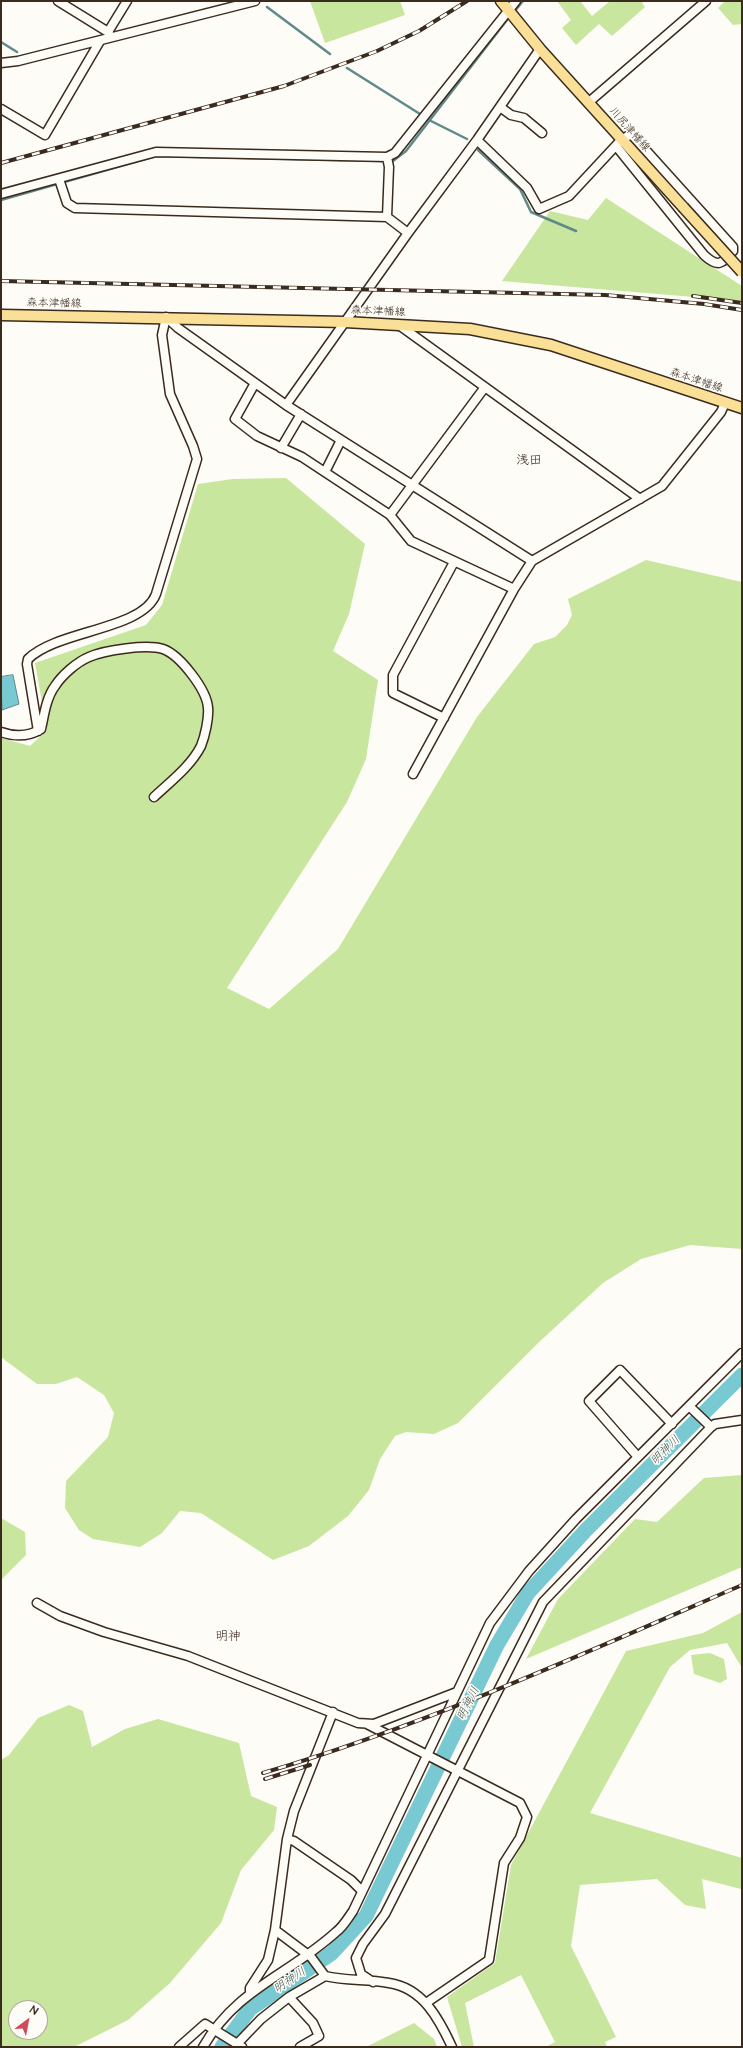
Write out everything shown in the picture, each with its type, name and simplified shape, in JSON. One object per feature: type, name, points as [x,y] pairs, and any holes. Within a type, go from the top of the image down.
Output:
[{"type":"main road","name":"川尻津幡線","points":[[501,1],[540,49],[589,102],[619,143],[683,207],[742,272]]},
{"type":"main road","name":"森本津幡線","points":[[1,315],[166,317],[346,322],[470,329],[551,345],[742,408]]},
{"type":"street","points":[[110,35],[127,1]]},
{"type":"street","points":[[1,63],[18,61],[100,41],[110,35],[241,2],[255,1]]},
{"type":"street","points":[[1,194],[156,152],[387,160],[395,153],[511,14],[516,1]]},
{"type":"street","points":[[589,102],[706,1]]},
{"type":"street","points":[[62,2],[110,35]]},
{"type":"street","points":[[1,109],[45,135],[100,41]]},
{"type":"street","points":[[286,405],[408,233],[477,140],[540,49]]},
{"type":"street","points":[[500,107],[511,115],[524,118],[542,132]]},
{"type":"street","points":[[477,140],[528,188],[539,210],[569,196],[619,143],[630,135],[633,136],[733,247],[734,251],[725,261],[719,264],[712,262],[704,255],[619,143]]},
{"type":"street","points":[[387,160],[387,217]]},
{"type":"street","points":[[60,183],[67,202],[75,208],[387,217],[408,233]]},
{"type":"street","points":[[38,731],[27,664],[28,659],[41,649],[65,639],[131,618],[150,604],[156,594],[197,459],[193,446],[170,394],[162,334],[166,317],[178,328],[286,405],[532,561]]},
{"type":"street","points":[[398,324],[640,499]]},
{"type":"street","points":[[255,383],[235,419],[257,436],[302,457],[390,515],[411,541],[514,590]]},
{"type":"street","points":[[390,515],[414,486],[485,387]]},
{"type":"street","points":[[413,774],[514,590],[532,561],[662,486],[721,412],[725,403]]},
{"type":"street","points":[[281,448],[301,414]]},
{"type":"street","points":[[325,472],[341,440]]},
{"type":"street","points":[[444,718],[393,693],[393,675],[454,562]]},
{"type":"street","points":[[1,732],[19,736],[31,735],[41,729],[47,703],[54,686],[72,668],[89,657],[150,646],[165,650],[181,662],[193,677],[205,695],[208,708],[201,745],[192,758],[154,797]]},
{"type":"street","points":[[203,2047],[216,2032],[230,2010],[250,1993],[310,1956],[337,1931],[353,1911],[361,1890],[429,1755],[490,1623],[529,1571],[576,1519],[690,1408],[742,1353]]},
{"type":"street","points":[[638,1457],[589,1401],[620,1370],[672,1424]]},
{"type":"street","points":[[690,1408],[711,1427]]},
{"type":"street","points":[[373,1982],[361,1974],[356,1958],[363,1944],[385,1914],[453,1767],[542,1602],[711,1427],[715,1424],[742,1420]]},
{"type":"street","points":[[37,1603],[60,1616],[104,1632],[188,1656],[358,1723],[374,1724],[457,1692]]},
{"type":"street","points":[[250,1993],[250,1988],[268,1960],[275,1930],[287,1839],[294,1811],[333,1712]]},
{"type":"street","points":[[366,1723],[416,1751],[429,1755],[453,1767],[520,1803],[527,1817],[520,1838],[504,1863],[489,1960],[426,2002]]},
{"type":"street","points":[[287,1839],[294,1841],[351,1880],[361,1890]]},
{"type":"street","points":[[275,1930],[310,1956],[325,1976],[345,1980],[390,1983],[406,1988],[426,2002],[441,2022],[452,2047]]},
{"type":"street","points":[[179,2047],[205,2024],[237,2044],[261,2019],[289,1998],[325,1976]]},
{"type":"street","points":[[289,1998],[313,2023],[319,2036],[300,2047]]},
{"type":"green space","points":[[310,1],[400,1],[405,15],[325,43]]},
{"type":"green space","points":[[557,1],[580,1],[592,16],[610,1],[646,1],[642,3],[645,7],[612,36],[599,24],[576,45],[562,28],[571,20]]},
{"type":"green space","points":[[725,1],[742,1],[742,24],[733,25],[718,8]]},
{"type":"green space","points":[[606,198],[742,286],[742,301],[502,281],[550,211],[588,220]]},
{"type":"green space","points":[[286,478],[365,544],[349,614],[333,651],[378,680],[366,759],[347,802],[227,988],[269,1009],[338,949],[477,717],[534,644],[555,637],[567,625],[572,615],[568,599],[646,560],[742,582],[742,1249],[690,1245],[641,1259],[603,1283],[537,1344],[458,1423],[434,1434],[406,1432],[395,1436],[380,1459],[369,1490],[348,1516],[309,1546],[273,1560],[201,1513],[180,1511],[162,1533],[140,1547],[93,1539],[79,1530],[65,1508],[66,1481],[108,1437],[114,1413],[104,1395],[77,1377],[56,1384],[37,1384],[1,1357],[1,738],[30,746],[47,730],[35,663],[146,625],[162,605],[198,484],[233,479]]},
{"type":"green space","points":[[742,1475],[742,1567],[526,1659],[558,1599],[635,1519],[657,1522],[704,1478]]},
{"type":"green space","points":[[1,1518],[25,1532],[26,1555],[1,1580]]},
{"type":"green space","points":[[742,1612],[742,1668],[727,1643],[690,1650],[670,1667],[590,1813],[742,1858],[741,1889],[702,1879],[706,1909],[685,1905],[657,1879],[580,1885],[571,1946],[616,2037],[605,2042],[607,2047],[546,2047],[555,2042],[521,1975],[465,2003],[474,2047],[462,2047],[447,1997],[495,1963],[511,1865],[626,1651],[703,1633]]},
{"type":"green space","points":[[710,1653],[724,1659],[727,1679],[720,1683],[694,1674],[691,1655]]},
{"type":"green space","points":[[69,1705],[83,1711],[92,1747],[125,1729],[158,1719],[239,1743],[251,1796],[277,1807],[274,1830],[241,1870],[221,1923],[170,1983],[128,2020],[74,2047],[1,2047],[1,1760],[9,1755],[38,1718]]},
{"type":"green space","points":[[414,2023],[434,2039],[437,2047],[366,2047]]},
{"type":"water","points":[[13,675],[19,704],[2,710],[1,677]]},
{"type":"waterway","points":[[514,12],[523,1]]},
{"type":"waterway","points":[[267,7],[330,54]]},
{"type":"waterway","points":[[389,161],[393,161],[406,151],[510,16]]},
{"type":"waterway","points":[[1,42],[17,52]]},
{"type":"waterway","points":[[347,68],[420,114]]},
{"type":"waterway","points":[[427,119],[467,139]]},
{"type":"waterway","points":[[478,150],[520,189],[531,212],[576,231]]},
{"type":"waterway","points":[[1,200],[156,156],[382,161]]},
{"type":"waterway","name":"明神川","points":[[222,2047],[250,2009],[332,1953],[366,1916],[497,1645],[528,1593],[586,1530],[742,1375]]},
{"type":"railway","points":[[1,163],[284,86],[377,51],[419,31],[467,1]]},
{"type":"railway","points":[[1,281],[605,295],[704,304],[742,310]]},
{"type":"railway","points":[[693,296],[742,303]]},
{"type":"railway","points":[[263,1773],[325,1754],[446,1710],[506,1686],[742,1585]]},
{"type":"railway","points":[[265,1779],[310,1765]]},
{"type":"district","name":"浅田","points":[[529,461]]},
{"type":"district","name":"明神","points":[[228,1637]]}]
